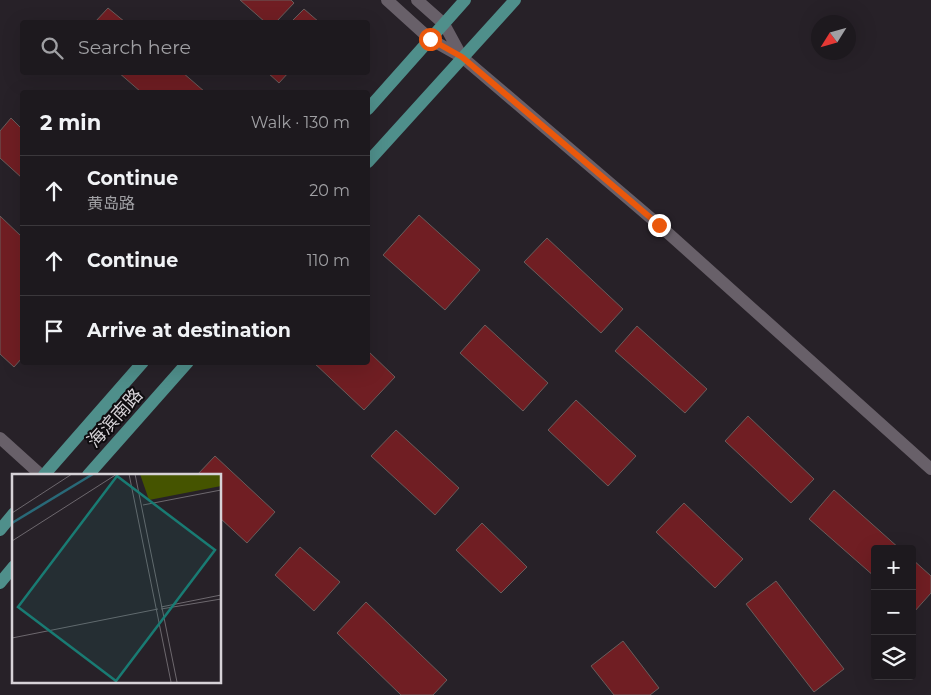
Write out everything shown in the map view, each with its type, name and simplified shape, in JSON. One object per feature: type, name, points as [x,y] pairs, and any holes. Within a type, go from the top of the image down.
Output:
[{"type":"main road","points":[[370,107],[465,0]]},
{"type":"main road","points":[[370,160],[514,0]]},
{"type":"main road","name":"海滨南路","points":[[43,474],[139,365]]},
{"type":"main road","name":"海滨南路","points":[[89,474],[185,365]]},
{"type":"main road","points":[[0,530],[12,515]]},
{"type":"main road","points":[[0,583],[12,568]]},
{"type":"street","points":[[387,0],[430,39],[462,57],[659,225],[931,470]]},
{"type":"street","points":[[418,0],[444,24],[462,57]]},
{"type":"street","points":[[0,438],[41,474]]},
{"type":"building","points":[[240,0],[291,0],[294,3],[278,20],[263,20]]},
{"type":"building","points":[[108,8],[123,20],[97,20]]},
{"type":"building","points":[[304,9],[317,20],[293,20]]},
{"type":"building","points":[[121,75],[185,75],[203,90],[139,90]]},
{"type":"building","points":[[270,75],[286,75],[279,83]]},
{"type":"building","points":[[11,118],[20,127],[20,176],[0,158],[0,131]]},
{"type":"building","points":[[419,215],[480,270],[445,310],[383,255]]},
{"type":"building","points":[[0,216],[20,235],[20,360],[14,367],[0,354]]},
{"type":"building","points":[[547,238],[623,309],[601,333],[524,262]]},
{"type":"building","points":[[485,325],[548,383],[523,411],[460,353]]},
{"type":"building","points":[[637,326],[707,389],[685,413],[615,351]]},
{"type":"building","points":[[370,353],[395,377],[364,410],[316,365],[370,365]]},
{"type":"building","points":[[576,400],[636,456],[608,486],[548,430]]},
{"type":"building","points":[[748,416],[814,479],[791,503],[725,441]]},
{"type":"building","points":[[396,430],[459,488],[435,515],[371,456]]},
{"type":"building","points":[[215,456],[275,512],[247,543],[221,519],[221,474],[198,474]]},
{"type":"building","points":[[834,490],[896,545],[871,545],[871,573],[809,519]]},
{"type":"building","points":[[684,503],[743,559],[715,588],[656,532]]},
{"type":"building","points":[[482,523],[527,567],[501,593],[456,550]]},
{"type":"building","points":[[300,547],[340,582],[314,611],[275,575]]},
{"type":"building","points":[[916,563],[931,576],[931,593],[916,610]]},
{"type":"building","points":[[776,581],[844,669],[814,692],[746,604]]},
{"type":"building","points":[[366,602],[447,680],[433,695],[401,695],[337,633]]},
{"type":"building","points":[[623,641],[659,688],[650,695],[614,695],[591,666]]},
{"type":"route","points":[[430,39],[462,57],[659,225]]}]
